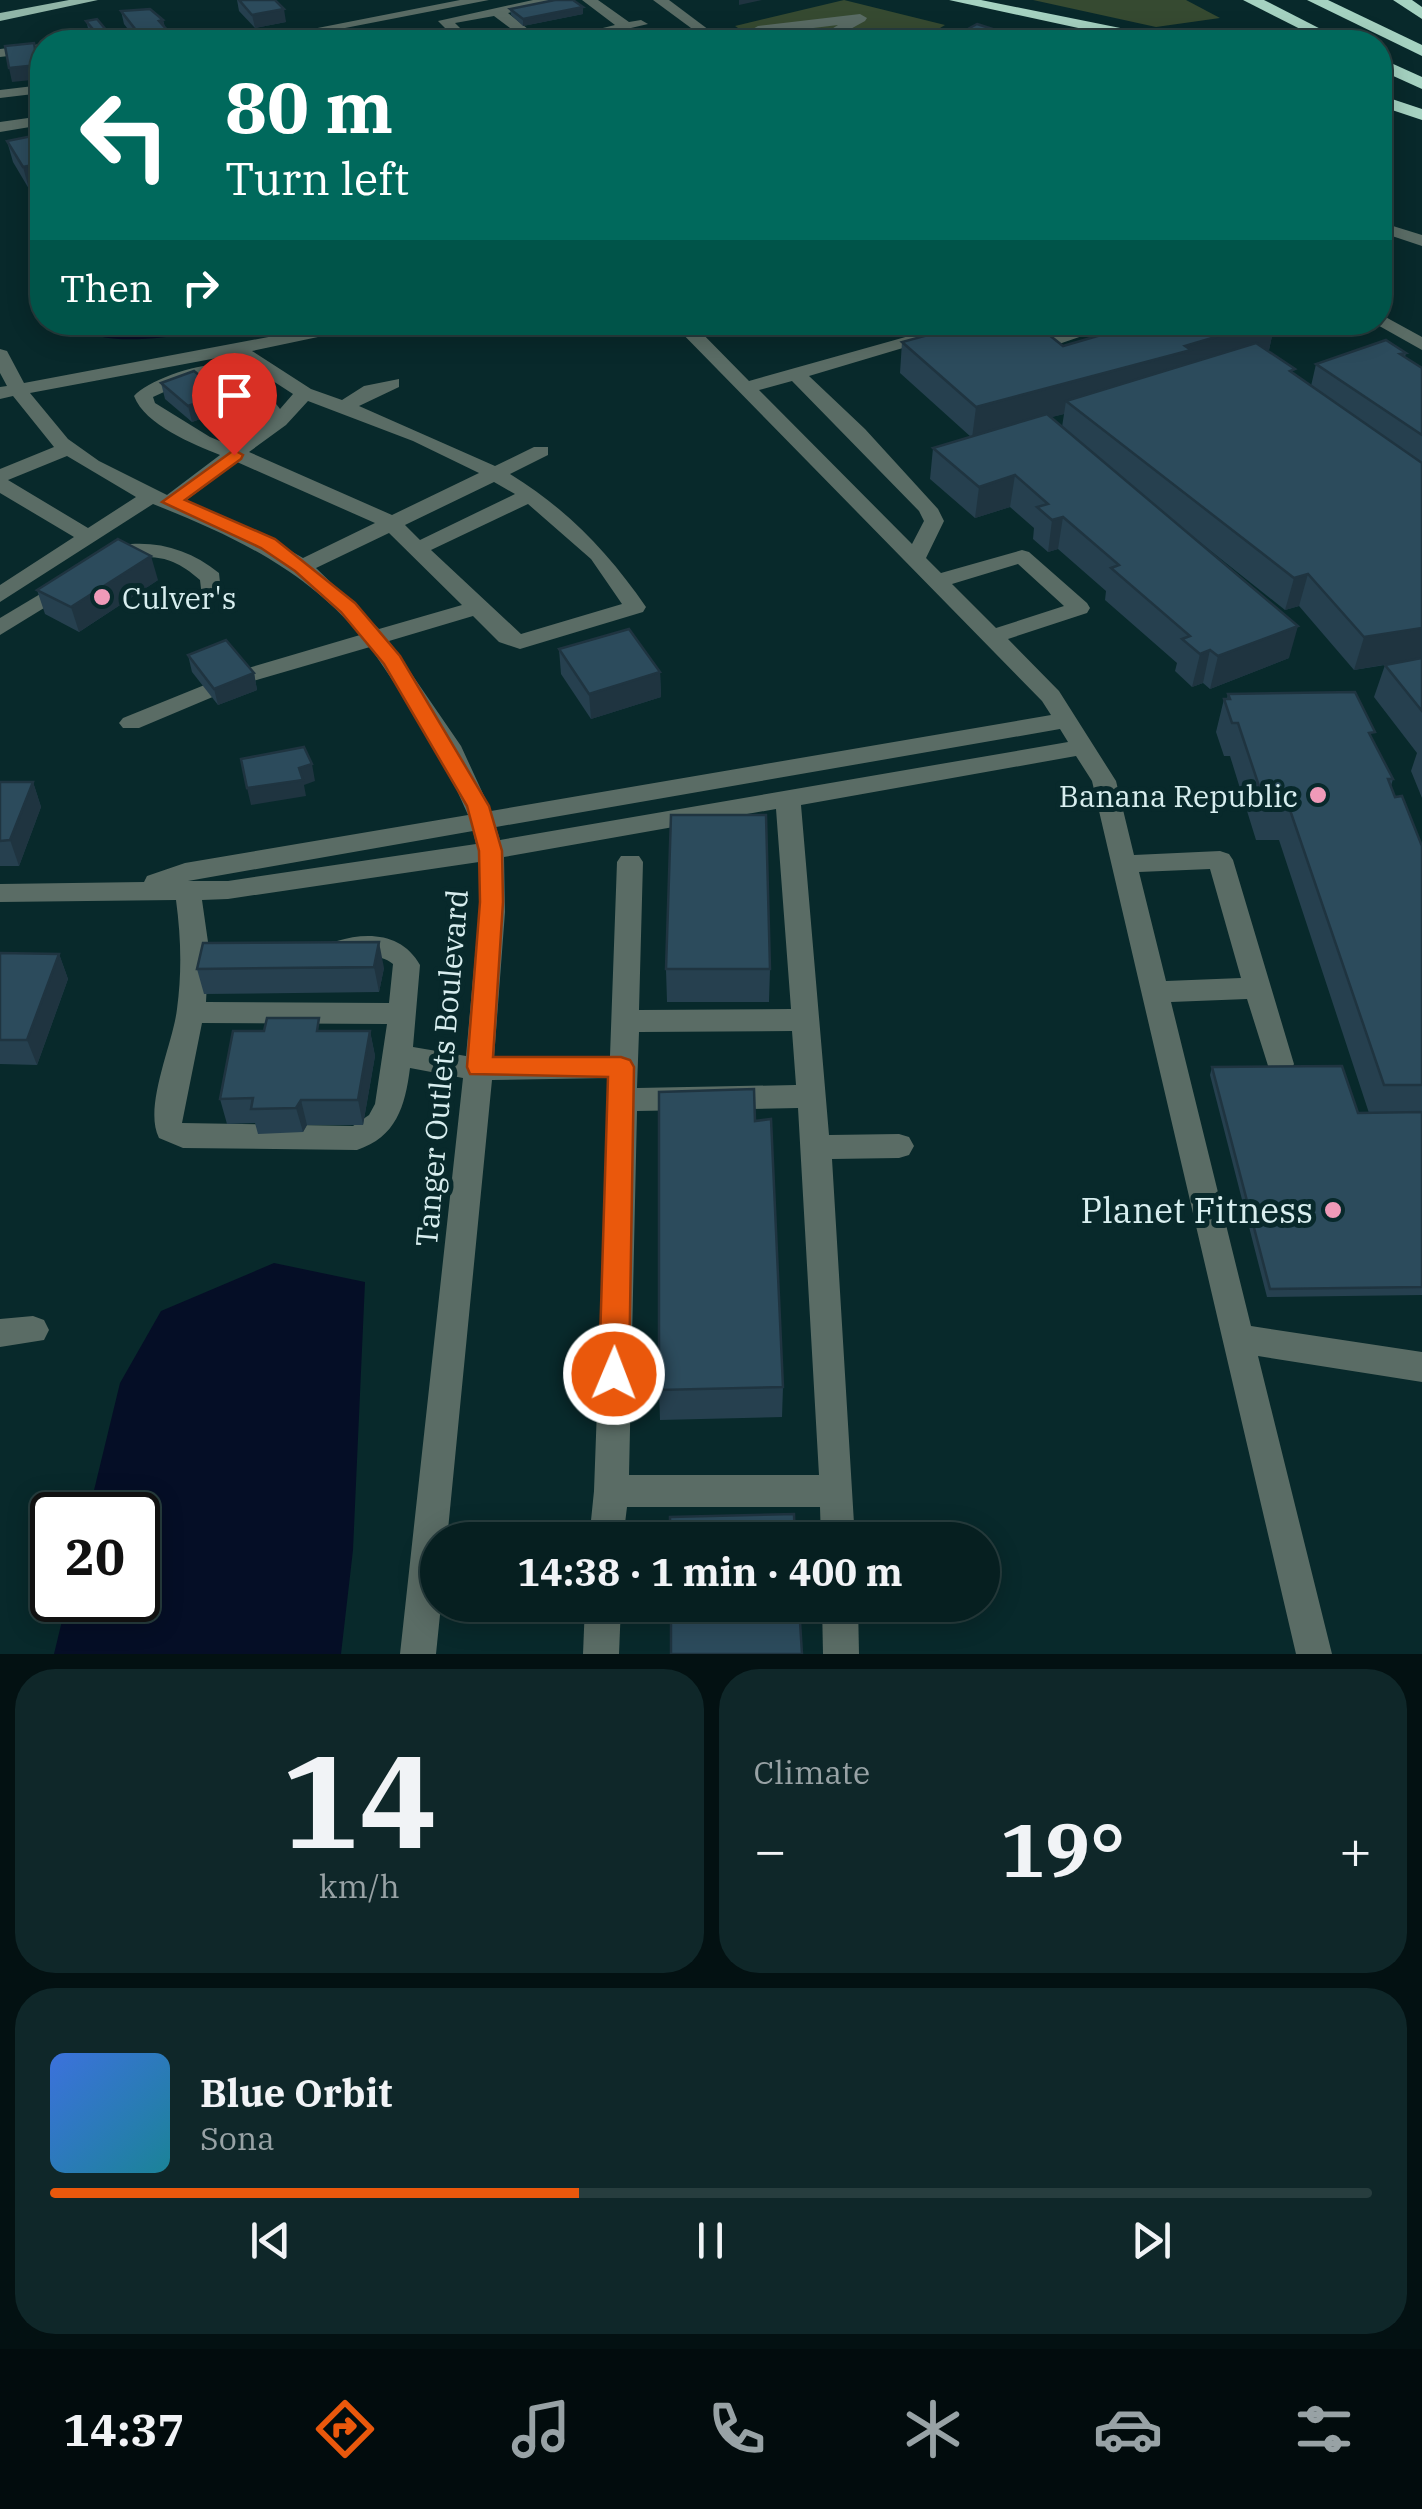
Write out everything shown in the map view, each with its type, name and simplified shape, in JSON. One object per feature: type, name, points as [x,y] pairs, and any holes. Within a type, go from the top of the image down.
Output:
[{"type":"highway","points":[[957,0],[1106,30]]},
{"type":"highway","points":[[1251,0],[1313,30]]},
{"type":"highway","points":[[1315,0],[1378,30]]},
{"type":"highway","points":[[1401,0],[1422,14]]},
{"type":"highway","points":[[1392,37],[1422,51]]},
{"type":"highway","points":[[1392,69],[1422,84]]},
{"type":"highway","points":[[1392,104],[1422,115]]},
{"type":"main road","points":[[31,11],[70,0]]},
{"type":"main road","points":[[0,17],[91,0]]},
{"type":"street","points":[[589,0],[627,27]]},
{"type":"street","points":[[599,30],[641,24],[608,0]]},
{"type":"street","points":[[660,0],[721,30]]},
{"type":"street","points":[[319,30],[464,4],[497,11],[558,2],[594,18],[590,30]]},
{"type":"street","points":[[455,30],[445,21],[480,7]]},
{"type":"street","points":[[497,11],[521,30]]},
{"type":"street","points":[[570,16],[589,30]]},
{"type":"street","points":[[775,30],[860,18],[839,30]]},
{"type":"street","points":[[538,23],[545,30]]},
{"type":"street","points":[[0,53],[30,49]]},
{"type":"street","points":[[0,94],[30,90]]},
{"type":"street","points":[[0,118],[30,118]]},
{"type":"street","points":[[0,127],[30,121]]},
{"type":"street","points":[[1392,231],[1422,240]]},
{"type":"street","points":[[1392,326],[1422,345]]},
{"type":"street","points":[[10,390],[313,335]]},
{"type":"street","points":[[693,335],[1051,696],[1104,781],[1314,1654]]},
{"type":"street","points":[[746,388],[911,335]]},
{"type":"street","points":[[236,350],[304,393],[416,432],[496,473],[530,495],[598,555],[635,607],[520,642],[507,637],[391,523],[300,480],[234,455],[162,416],[143,396],[150,390],[201,375],[232,371],[258,392],[279,420]]},
{"type":"street","name":"Tanger Outlets Boulevard","points":[[0,355],[10,390],[68,448],[106,473],[268,544],[302,567],[375,636],[445,744],[482,823],[490,851],[492,902],[480,1067],[444,1376],[435,1522]]},
{"type":"street","points":[[796,374],[858,433],[928,510],[934,521],[916,558]]},
{"type":"street","points":[[344,407],[392,382]]},
{"type":"street","points":[[0,595],[88,538],[234,455],[298,404],[304,393]]},
{"type":"street","points":[[0,476],[68,448]]},
{"type":"street","points":[[302,567],[541,451]]},
{"type":"street","points":[[0,484],[88,538]]},
{"type":"street","points":[[418,548],[530,495]]},
{"type":"street","points":[[0,628],[112,554],[132,547],[152,548],[202,570],[211,578],[210,592]]},
{"type":"street","points":[[938,581],[1022,556],[1079,608],[992,636]]},
{"type":"street","points":[[246,676],[479,607]]},
{"type":"street","points":[[131,723],[208,691]]},
{"type":"street","points":[[140,890],[185,872],[1066,720]]},
{"type":"street","points":[[0,893],[228,890],[490,851],[1083,748]]},
{"type":"street","points":[[788,799],[816,1147],[838,1522]]},
{"type":"street","points":[[1125,864],[1220,860],[1280,1064]]},
{"type":"street","points":[[608,1522],[630,862]]},
{"type":"street","points":[[188,890],[196,948],[191,1012],[167,1117],[170,1130],[183,1136],[357,1138],[378,1129],[387,1112],[398,1054],[408,965],[403,955],[394,948],[355,980],[315,1003],[277,1003],[249,976],[217,955],[196,948]]},
{"type":"street","points":[[322,950],[400,1014]]},
{"type":"street","points":[[191,1012],[249,976]]},
{"type":"street","points":[[1156,992],[1260,988]]},
{"type":"street","points":[[623,1021],[805,1020]]},
{"type":"street","points":[[398,1054],[419,1062],[480,1067],[621,1067]]},
{"type":"street","points":[[620,1100],[811,1096]]},
{"type":"street","points":[[816,1147],[899,1146]]},
{"type":"street","points":[[0,1333],[32,1330]]},
{"type":"street","points":[[1238,1338],[1422,1366]]},
{"type":"street","points":[[612,1491],[837,1490]]},
{"type":"street","name":"Tanger Outlets Boulevard","points":[[418,1654],[423,1622]]},
{"type":"street","points":[[602,1654],[603,1622]]},
{"type":"street","points":[[841,1622],[842,1654]]},
{"type":"green space","points":[[844,0],[945,25],[937,30],[741,30],[735,26]]},
{"type":"green space","points":[[1033,0],[1186,0],[1220,18],[1156,27]]},
{"type":"water","points":[[96,335],[182,335],[156,338]]},
{"type":"water","points":[[274,1263],[365,1282],[353,1550],[341,1654],[54,1654],[62,1622],[160,1622],[160,1492],[94,1492],[120,1383],[161,1311]]},
{"type":"building","points":[[239,0],[275,0],[284,9],[252,15]]},
{"type":"building","points":[[573,0],[583,7],[523,19],[510,9]]},
{"type":"building","points":[[150,9],[163,20],[159,21],[167,30],[136,30],[121,11]]},
{"type":"building","points":[[97,19],[106,30],[94,30],[86,21]]},
{"type":"building","points":[[977,24],[996,30],[966,30]]},
{"type":"building","points":[[30,43],[30,66],[9,68],[5,46]]},
{"type":"building","points":[[30,136],[30,166],[23,167],[7,141]]},
{"type":"building","points":[[928,335],[1049,335],[1063,346],[1101,335],[1222,335],[1185,346],[1191,350],[976,407],[902,342]]},
{"type":"building","points":[[1386,340],[1422,368],[1422,435],[1316,364]]},
{"type":"building","points":[[1256,343],[1422,463],[1422,628],[1364,637],[1308,574],[1294,578],[1066,401]]},
{"type":"building","points":[[194,371],[222,394],[188,406],[161,383]]},
{"type":"building","points":[[1047,414],[1298,626],[1218,656],[1210,650],[1200,654],[1182,639],[1190,636],[1111,568],[1119,565],[1063,517],[1052,520],[1037,507],[1048,504],[1015,475],[979,487],[933,448]]},
{"type":"building","points":[[118,539],[151,556],[71,607],[37,590]]},
{"type":"building","points":[[629,629],[660,672],[589,694],[559,649]]},
{"type":"building","points":[[226,640],[254,673],[214,689],[188,655]]},
{"type":"building","points":[[1422,658],[1422,711],[1385,665]]},
{"type":"building","points":[[1355,692],[1375,732],[1369,733],[1393,779],[1388,779],[1395,797],[1402,796],[1422,846],[1422,1085],[1384,1085],[1289,807],[1266,807],[1238,723],[1232,723],[1224,699],[1230,699],[1228,694]]},
{"type":"building","points":[[304,747],[312,764],[299,768],[303,780],[247,788],[241,759]]},
{"type":"building","points":[[0,782],[33,782],[10,840],[0,841]]},
{"type":"building","points":[[671,815],[766,815],[770,969],[666,969]]},
{"type":"building","points":[[379,942],[374,967],[197,969],[203,943]]},
{"type":"building","points":[[0,953],[59,954],[27,1040],[0,1040]]},
{"type":"building","points":[[267,1018],[319,1018],[317,1031],[370,1031],[358,1100],[301,1100],[296,1108],[251,1109],[253,1098],[220,1099],[233,1031],[264,1031]]},
{"type":"building","name":"Planet Fitness","points":[[1342,1066],[1358,1113],[1422,1112],[1422,1287],[1270,1289],[1212,1067]]},
{"type":"building","points":[[754,1089],[755,1121],[771,1119],[783,1387],[659,1390],[659,1092]]},
{"type":"building","points":[[794,1514],[794,1522],[670,1522],[670,1517]]},
{"type":"building","points":[[671,1622],[800,1622],[802,1654],[671,1654]]},
{"type":"place","name":"Culver's","points":[[102,597]]},
{"type":"place","name":"Banana Republic","points":[[1318,795]]},
{"type":"place","name":"Planet Fitness","points":[[1333,1210]]},
{"type":"route","points":[[234,455],[171,502],[268,544],[348,607],[392,660],[445,744],[478,806],[490,851],[492,902],[480,1067],[621,1067],[614,1374]]}]
